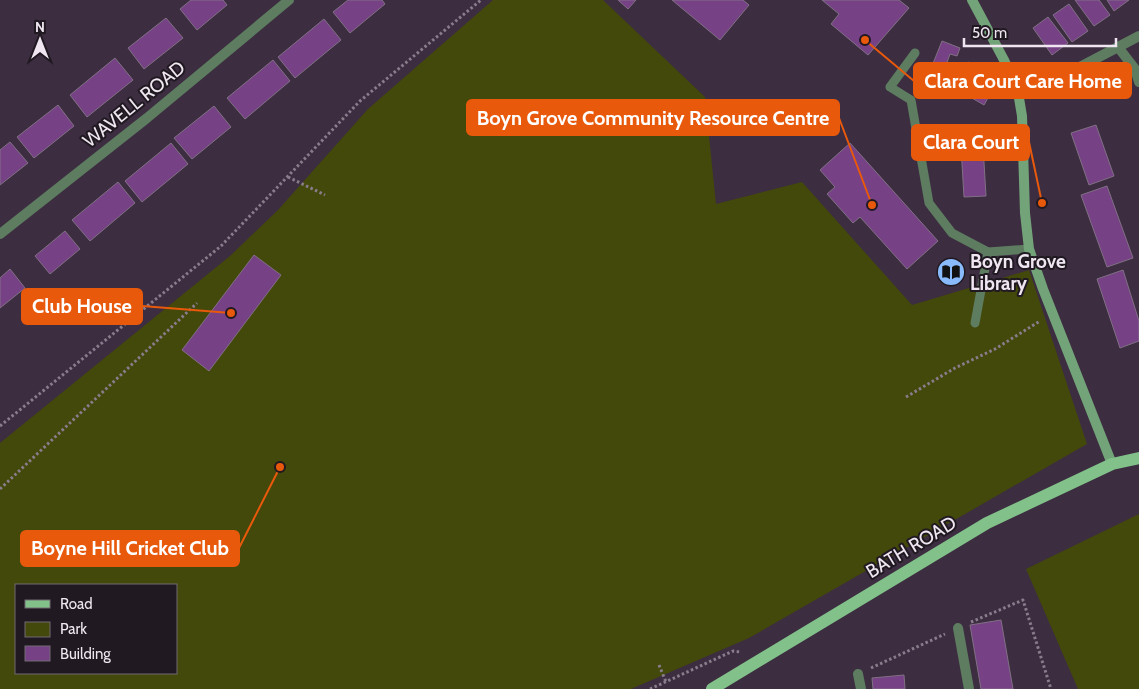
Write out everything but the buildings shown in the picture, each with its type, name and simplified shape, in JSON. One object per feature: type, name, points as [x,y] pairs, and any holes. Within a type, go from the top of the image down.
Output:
[{"type":"main road","name":"BATH ROAD","points":[[712,689],[987,523],[1112,464],[1139,458]]},
{"type":"street","name":"WAVELL ROAD","points":[[0,234],[147,118],[289,0]]},
{"type":"street","points":[[972,0],[1004,60],[1018,92],[1022,116],[1025,213],[1030,249],[1112,464]]},
{"type":"street","points":[[1018,92],[1057,79],[1139,36]]},
{"type":"street","points":[[1118,47],[1135,68],[1139,82]]},
{"type":"street","points":[[958,628],[969,689]]},
{"type":"street","points":[[858,674],[861,689]]},
{"type":"lane","points":[[915,53],[890,87],[911,100],[929,203],[952,233],[988,252],[1030,249]]},
{"type":"lane","points":[[975,323],[988,252]]},
{"type":"path","points":[[0,426],[221,246],[360,102],[482,0]]},
{"type":"path","points":[[288,177],[325,195]]},
{"type":"path","points":[[0,489],[197,303]]},
{"type":"path","points":[[906,397],[954,368],[995,349],[1045,318],[1054,315]]},
{"type":"path","points":[[858,674],[1023,600],[1051,689]]},
{"type":"path","points":[[650,689],[659,687],[733,651],[766,657]]},
{"type":"path","points":[[659,665],[666,682]]},
{"type":"green space","points":[[493,0],[603,0],[705,97],[716,204],[802,182],[912,305],[1029,270],[1087,444],[749,638],[631,689],[0,689],[0,443],[230,256],[278,210],[368,109]]},
{"type":"green space","points":[[1139,514],[1139,689],[1078,689],[1026,569]]},
{"type":"place","name":"Clara Court Care Home","points":[[865,40]]},
{"type":"place","name":"Clara Court","points":[[1042,203]]},
{"type":"place","name":"Boyn Grove Community Resource Centre","points":[[872,205]]},
{"type":"place","name":"Boyn Grove Library","points":[[951,272]]},
{"type":"place","name":"Club House","points":[[231,313]]},
{"type":"place","name":"Boyne Hill Cricket Club","points":[[280,467]]}]
